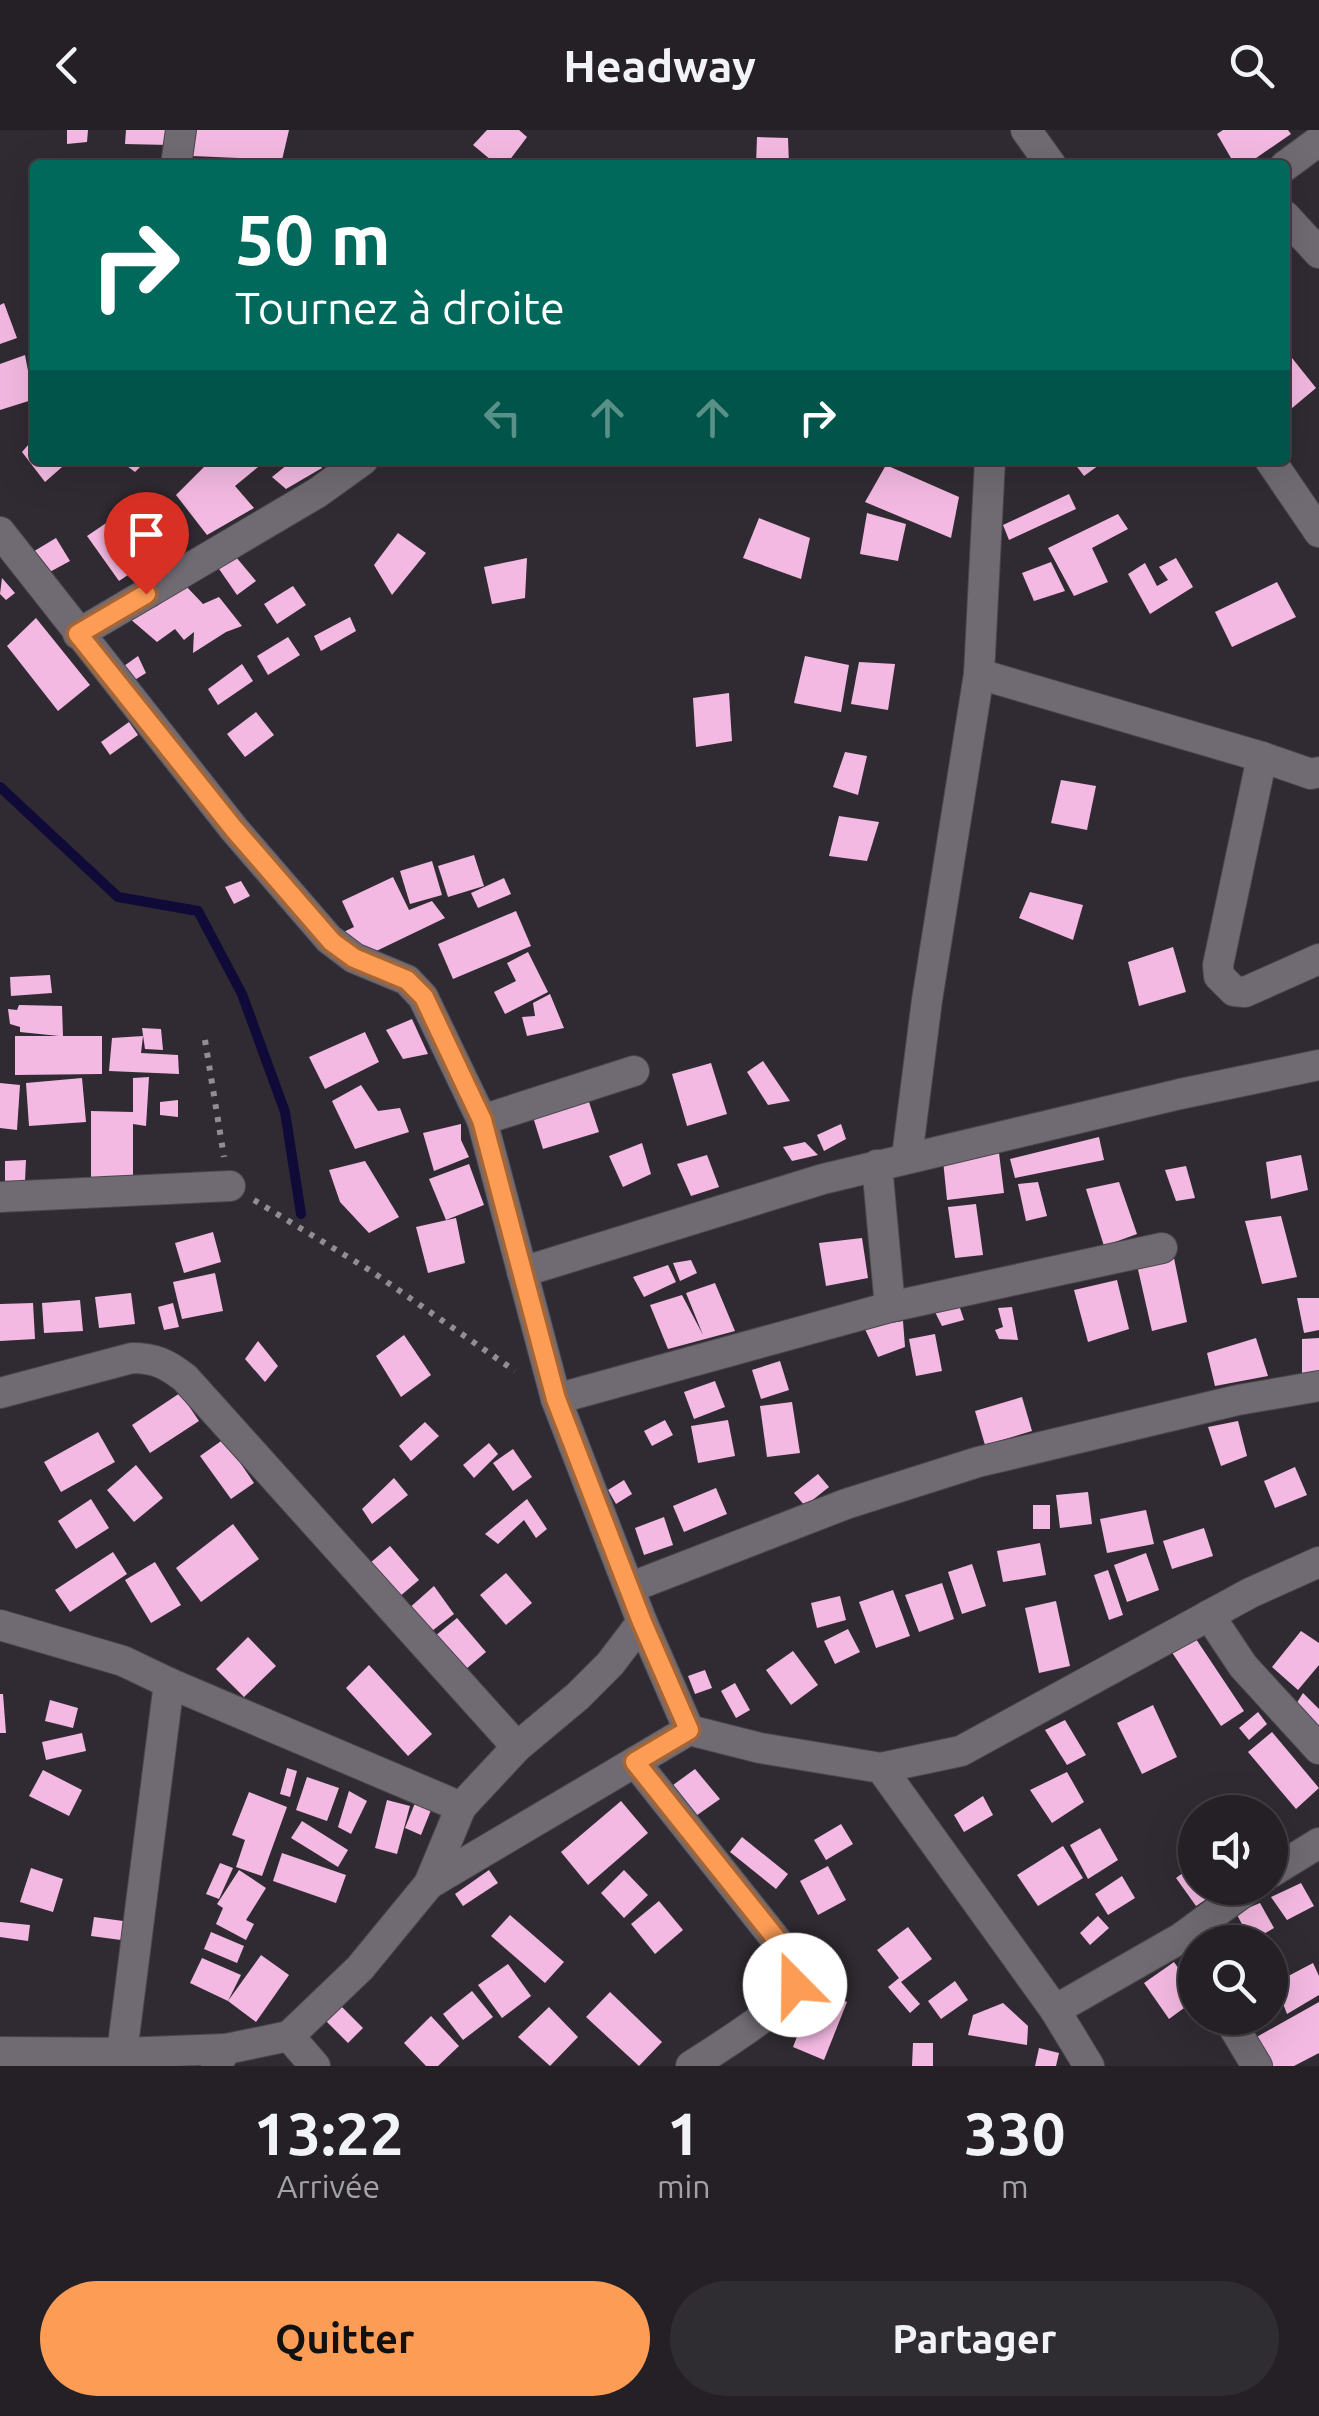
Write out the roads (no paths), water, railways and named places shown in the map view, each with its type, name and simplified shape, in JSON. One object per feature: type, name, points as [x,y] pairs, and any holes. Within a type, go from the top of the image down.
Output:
[{"type":"street","points":[[177,160],[181,130]]},
{"type":"street","points":[[1026,130],[1048,160]]},
{"type":"street","points":[[1290,162],[1319,141]]},
{"type":"street","points":[[1290,221],[1319,252]]},
{"type":"street","points":[[78,634],[356,465]]},
{"type":"street","points":[[906,1157],[978,674],[990,465]]},
{"type":"street","points":[[1273,465],[1319,532]]},
{"type":"street","points":[[0,532],[234,829],[332,942],[354,958],[416,987],[482,1120],[556,1399],[642,1622],[689,1730]]},
{"type":"street","points":[[978,674],[1262,756],[1311,774],[1319,772]]},
{"type":"street","points":[[1262,756],[1218,976],[1234,991],[1245,992],[1319,959]]},
{"type":"street","points":[[522,1272],[823,1178],[1319,1065]]},
{"type":"street","points":[[482,1120],[634,1071]]},
{"type":"street","points":[[877,1166],[890,1307]]},
{"type":"street","points":[[0,1197],[230,1186]]},
{"type":"street","points":[[556,1399],[890,1307],[1162,1248]]},
{"type":"street","points":[[0,1393],[132,1358],[167,1364],[185,1378],[517,1747]]},
{"type":"street","points":[[629,1588],[846,1504],[978,1462],[1238,1400],[1319,1386]]},
{"type":"street","points":[[429,1884],[689,1730],[760,1748],[881,1768],[961,1750],[1209,1615],[1319,1562]]},
{"type":"street","points":[[1209,1615],[1244,1666],[1319,1749]]},
{"type":"street","points":[[0,2052],[221,2058],[290,2036],[379,1948],[429,1884],[461,1808],[517,1747],[588,1685],[642,1622]]},
{"type":"street","points":[[0,1625],[123,1661],[461,1808]]},
{"type":"street","points":[[122,2053],[169,1683]]},
{"type":"street","points":[[635,1762],[786,1951],[794,1968],[795,1985],[784,2000],[691,2066]]},
{"type":"street","points":[[881,1768],[1056,2010],[1088,2066]]},
{"type":"street","points":[[1288,1863],[1319,1843]]},
{"type":"street","points":[[1213,1925],[1232,1905]]},
{"type":"street","points":[[1056,2010],[1178,1955]]},
{"type":"street","points":[[1238,2035],[1257,2066]]},
{"type":"street","points":[[290,2036],[315,2066]]},
{"type":"waterway","points":[[0,787],[118,897],[198,911],[242,994],[285,1112],[301,1214]]}]
